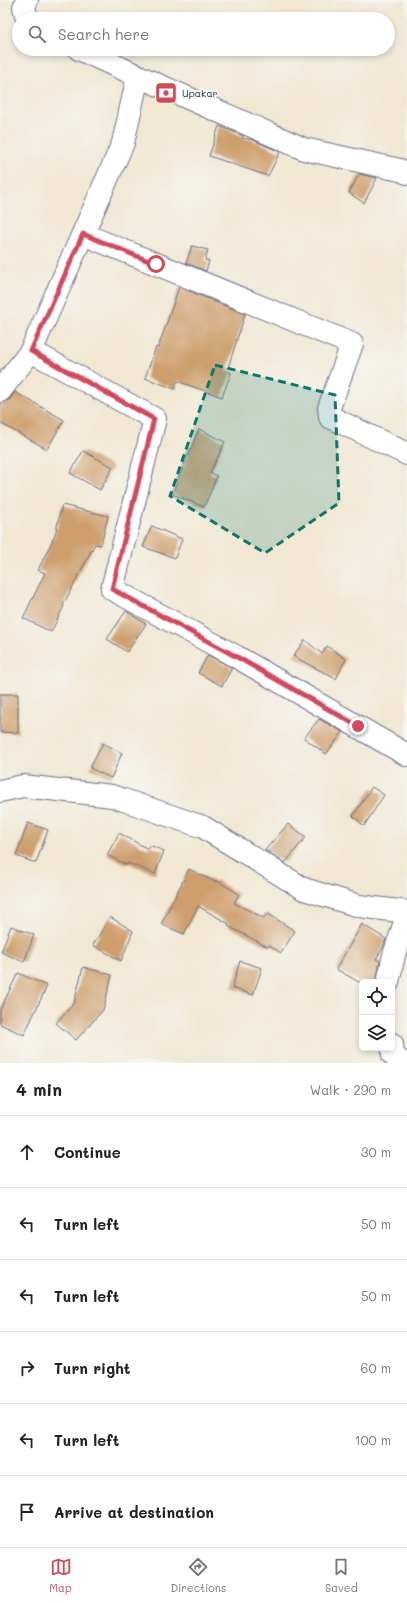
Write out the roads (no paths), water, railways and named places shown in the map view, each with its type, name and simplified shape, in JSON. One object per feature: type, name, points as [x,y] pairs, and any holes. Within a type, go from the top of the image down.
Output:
[{"type":"street","points":[[25,12],[24,8],[27,0]]},
{"type":"street","points":[[94,56],[304,149],[400,170],[407,173]]},
{"type":"street","points":[[0,391],[31,351],[123,143],[138,76]]},
{"type":"street","points":[[83,234],[352,344],[328,408],[330,417],[407,454]]},
{"type":"street","points":[[31,351],[154,419],[112,589],[244,661],[407,755]]},
{"type":"street","points":[[0,791],[23,786],[112,796],[203,827],[304,889],[359,906],[407,912]]},
{"type":"street","points":[[389,979],[394,955],[407,916]]},
{"type":"street","points":[[393,1051],[393,1054],[402,1063]]},
{"type":"place","name":"Upakar","points":[[166,93]]}]
